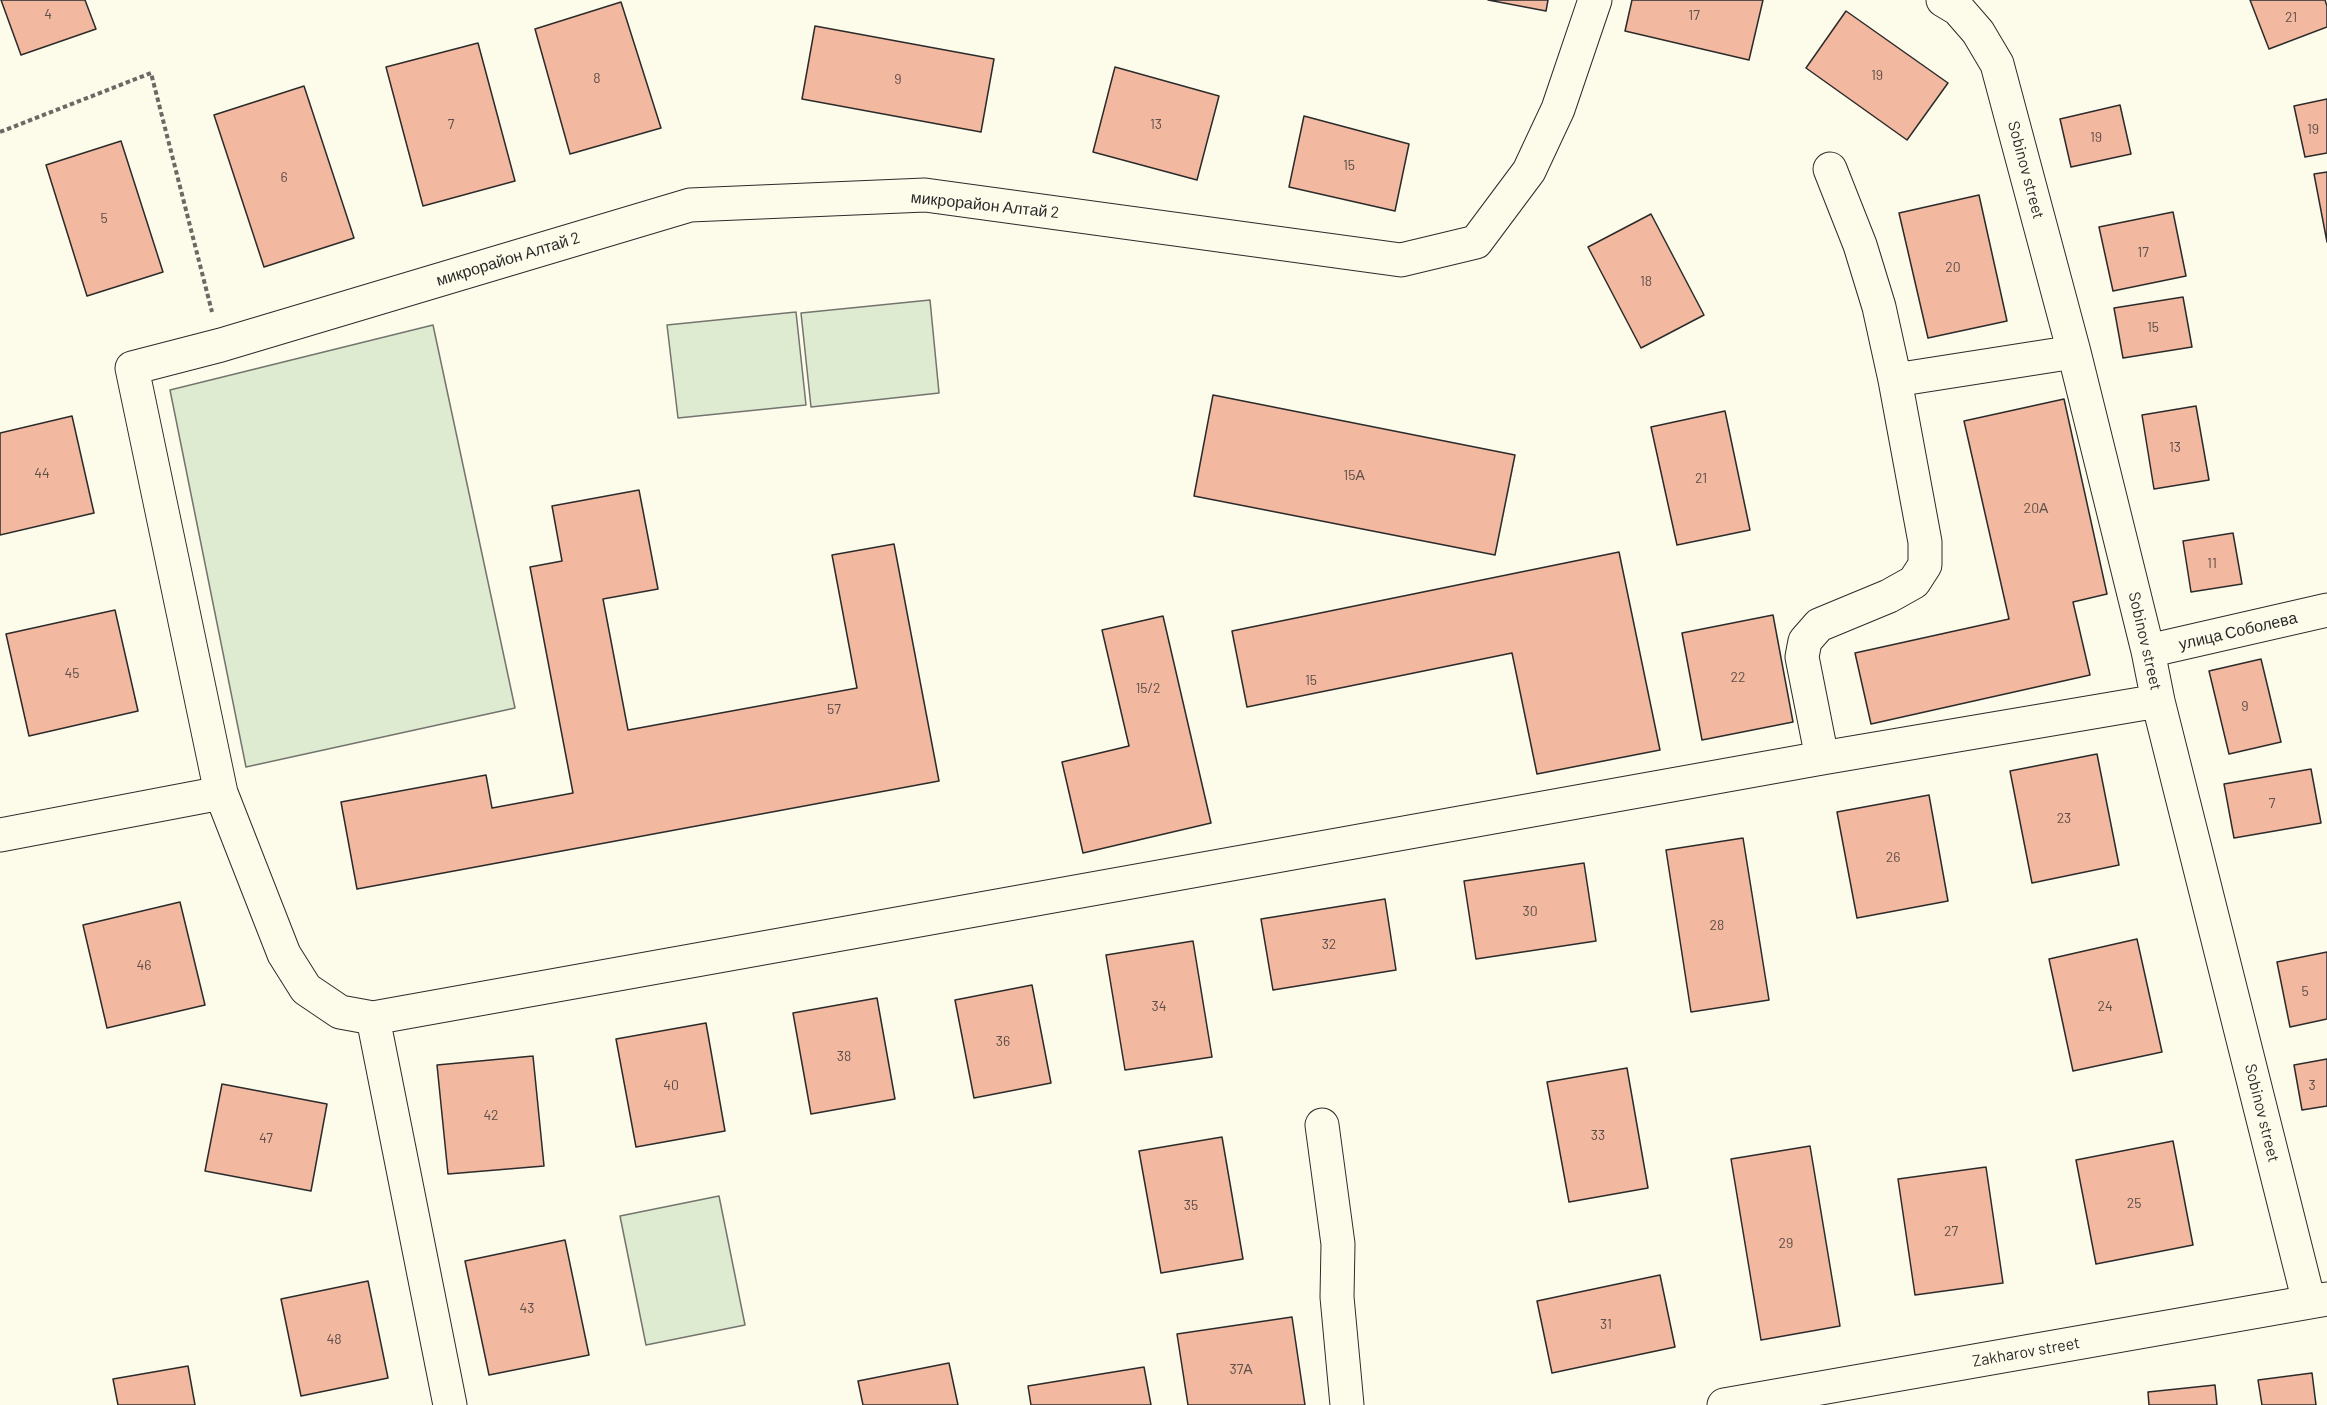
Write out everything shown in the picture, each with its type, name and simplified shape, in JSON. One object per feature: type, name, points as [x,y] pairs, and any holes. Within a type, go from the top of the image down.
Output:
[{"type":"street","name":"микрорайон Алтай 2","points":[[220,793],[132,368],[221,345],[690,205],[925,195],[1401,260],[1476,242],[1529,171],[1558,109],[1595,0]]},
{"type":"street","name":"Sobinov street","points":[[1943,0],[1958,9],[1978,32],[1997,64],[2074,352],[2148,651],[2158,701],[2318,1301]]},
{"type":"street","points":[[1822,758],[1802,657],[1805,641],[1819,625],[1889,596],[1914,582],[1925,565],[1925,542],[1895,380],[1876,297],[1860,245],[1830,169]]},
{"type":"street","points":[[1895,380],[2074,352]]},
{"type":"street","name":"улица Соболева","points":[[2148,651],[2327,610]]},
{"type":"street","points":[[0,835],[220,793],[284,954],[306,989],[340,1012],[373,1018],[1822,758],[2158,701]]},
{"type":"street","points":[[373,1018],[450,1405]]},
{"type":"street","points":[[1322,1125],[1338,1244],[1337,1297],[1347,1405]]},
{"type":"street","name":"Zakharov street","points":[[1724,1405],[2318,1301]]},
{"type":"path","points":[[0,132],[151,73],[221,345]]},
{"type":"green space","points":[[930,300],[939,393],[811,407],[801,313]]},
{"type":"green space","points":[[796,312],[806,405],[678,418],[667,325]]},
{"type":"green space","points":[[433,325],[515,708],[246,767],[170,390]]},
{"type":"green space","points":[[719,1196],[745,1325],[646,1345],[620,1216]]},
{"type":"building","points":[[1,0],[85,0],[96,29],[21,55]]},
{"type":"building","points":[[1488,0],[1548,0],[1546,11]]},
{"type":"building","points":[[1632,0],[1763,0],[1749,60],[1625,31]]},
{"type":"building","points":[[2250,0],[2325,0],[2327,27],[2269,49]]},
{"type":"building","points":[[621,2],[661,128],[570,154],[535,29]]},
{"type":"building","points":[[1846,11],[1948,83],[1907,140],[1806,68]]},
{"type":"building","points":[[815,26],[994,59],[981,132],[802,99]]},
{"type":"building","points":[[478,43],[515,181],[423,206],[386,67]]},
{"type":"building","points":[[1115,67],[1219,96],[1197,180],[1093,152]]},
{"type":"building","points":[[304,86],[354,238],[264,267],[214,115]]},
{"type":"building","points":[[2327,99],[2327,153],[2305,157],[2294,106]]},
{"type":"building","points":[[2120,105],[2131,154],[2071,167],[2060,119]]},
{"type":"building","points":[[1304,116],[1409,144],[1395,211],[1289,187]]},
{"type":"building","points":[[121,141],[163,272],[87,296],[46,165]]},
{"type":"building","points":[[2327,172],[2327,242],[2314,174]]},
{"type":"building","points":[[1979,195],[2007,321],[1928,338],[1899,213]]},
{"type":"building","points":[[2173,212],[2186,276],[2113,291],[2099,227]]},
{"type":"building","points":[[1651,214],[1704,315],[1641,348],[1588,247]]},
{"type":"building","points":[[2183,297],[2192,347],[2123,358],[2114,308]]},
{"type":"building","points":[[1213,395],[1515,455],[1495,555],[1194,496]]},
{"type":"building","points":[[2064,399],[2107,594],[2073,602],[2090,675],[1871,724],[1855,653],[2009,619],[1964,421]]},
{"type":"building","points":[[2196,406],[2209,480],[2154,489],[2142,415]]},
{"type":"building","points":[[1725,411],[1750,530],[1677,545],[1651,427]]},
{"type":"building","points":[[72,416],[94,513],[0,535],[0,433]]},
{"type":"building","points":[[639,490],[658,589],[603,599],[628,730],[857,688],[832,555],[894,544],[939,781],[357,889],[341,802],[486,775],[492,808],[573,793],[530,567],[562,561],[552,506]]},
{"type":"building","points":[[2233,533],[2242,584],[2191,592],[2183,541]]},
{"type":"building","points":[[1619,552],[1660,750],[1537,774],[1512,653],[1247,707],[1232,631]]},
{"type":"building","points":[[115,610],[138,711],[29,736],[6,634]]},
{"type":"building","points":[[1773,615],[1793,722],[1702,740],[1682,633]]},
{"type":"building","points":[[1163,616],[1211,823],[1083,853],[1062,762],[1129,746],[1102,630]]},
{"type":"building","points":[[2261,659],[2281,742],[2229,754],[2209,671]]},
{"type":"building","points":[[2097,754],[2119,865],[2032,883],[2010,771]]},
{"type":"building","points":[[2311,769],[2321,823],[2234,838],[2224,784]]},
{"type":"building","points":[[1929,795],[1948,901],[1857,918],[1837,812]]},
{"type":"building","points":[[1743,838],[1769,1000],[1691,1012],[1666,850]]},
{"type":"building","points":[[1584,863],[1596,941],[1476,959],[1464,881]]},
{"type":"building","points":[[1385,899],[1396,970],[1273,990],[1261,919]]},
{"type":"building","points":[[180,902],[205,1005],[107,1028],[83,925]]},
{"type":"building","points":[[2137,939],[2162,1052],[2073,1071],[2049,959]]},
{"type":"building","points":[[1193,941],[1212,1057],[1125,1070],[1106,955]]},
{"type":"building","points":[[2327,952],[2327,1019],[2290,1027],[2277,962]]},
{"type":"building","points":[[1032,985],[1051,1083],[974,1098],[955,1000]]},
{"type":"building","points":[[877,998],[895,1099],[811,1114],[793,1013]]},
{"type":"building","points":[[706,1023],[725,1131],[636,1147],[616,1039]]},
{"type":"building","points":[[533,1056],[544,1166],[448,1174],[437,1065]]},
{"type":"building","points":[[2327,1059],[2327,1106],[2302,1110],[2294,1065]]},
{"type":"building","points":[[1627,1068],[1648,1188],[1569,1202],[1547,1082]]},
{"type":"building","points":[[222,1084],[327,1104],[311,1191],[205,1171]]},
{"type":"building","points":[[1222,1137],[1243,1259],[1161,1273],[1139,1151]]},
{"type":"building","points":[[2173,1141],[2193,1245],[2096,1264],[2076,1160]]},
{"type":"building","points":[[1810,1146],[1840,1326],[1761,1340],[1731,1159]]},
{"type":"building","points":[[1986,1167],[2003,1283],[1915,1295],[1898,1179]]},
{"type":"building","points":[[565,1240],[589,1355],[489,1375],[465,1261]]},
{"type":"building","points":[[1660,1275],[1675,1347],[1552,1373],[1537,1301]]},
{"type":"building","points":[[368,1281],[388,1378],[301,1396],[281,1299]]},
{"type":"building","points":[[1292,1317],[1305,1405],[1188,1405],[1177,1334]]},
{"type":"building","points":[[949,1363],[958,1405],[863,1405],[858,1381]]},
{"type":"building","points":[[188,1366],[195,1405],[118,1405],[113,1379]]},
{"type":"building","points":[[1144,1367],[1151,1405],[1031,1405],[1028,1386]]},
{"type":"building","points":[[2312,1373],[2316,1405],[2262,1405],[2258,1380]]},
{"type":"building","points":[[2215,1385],[2217,1405],[2149,1405],[2148,1392]]}]
